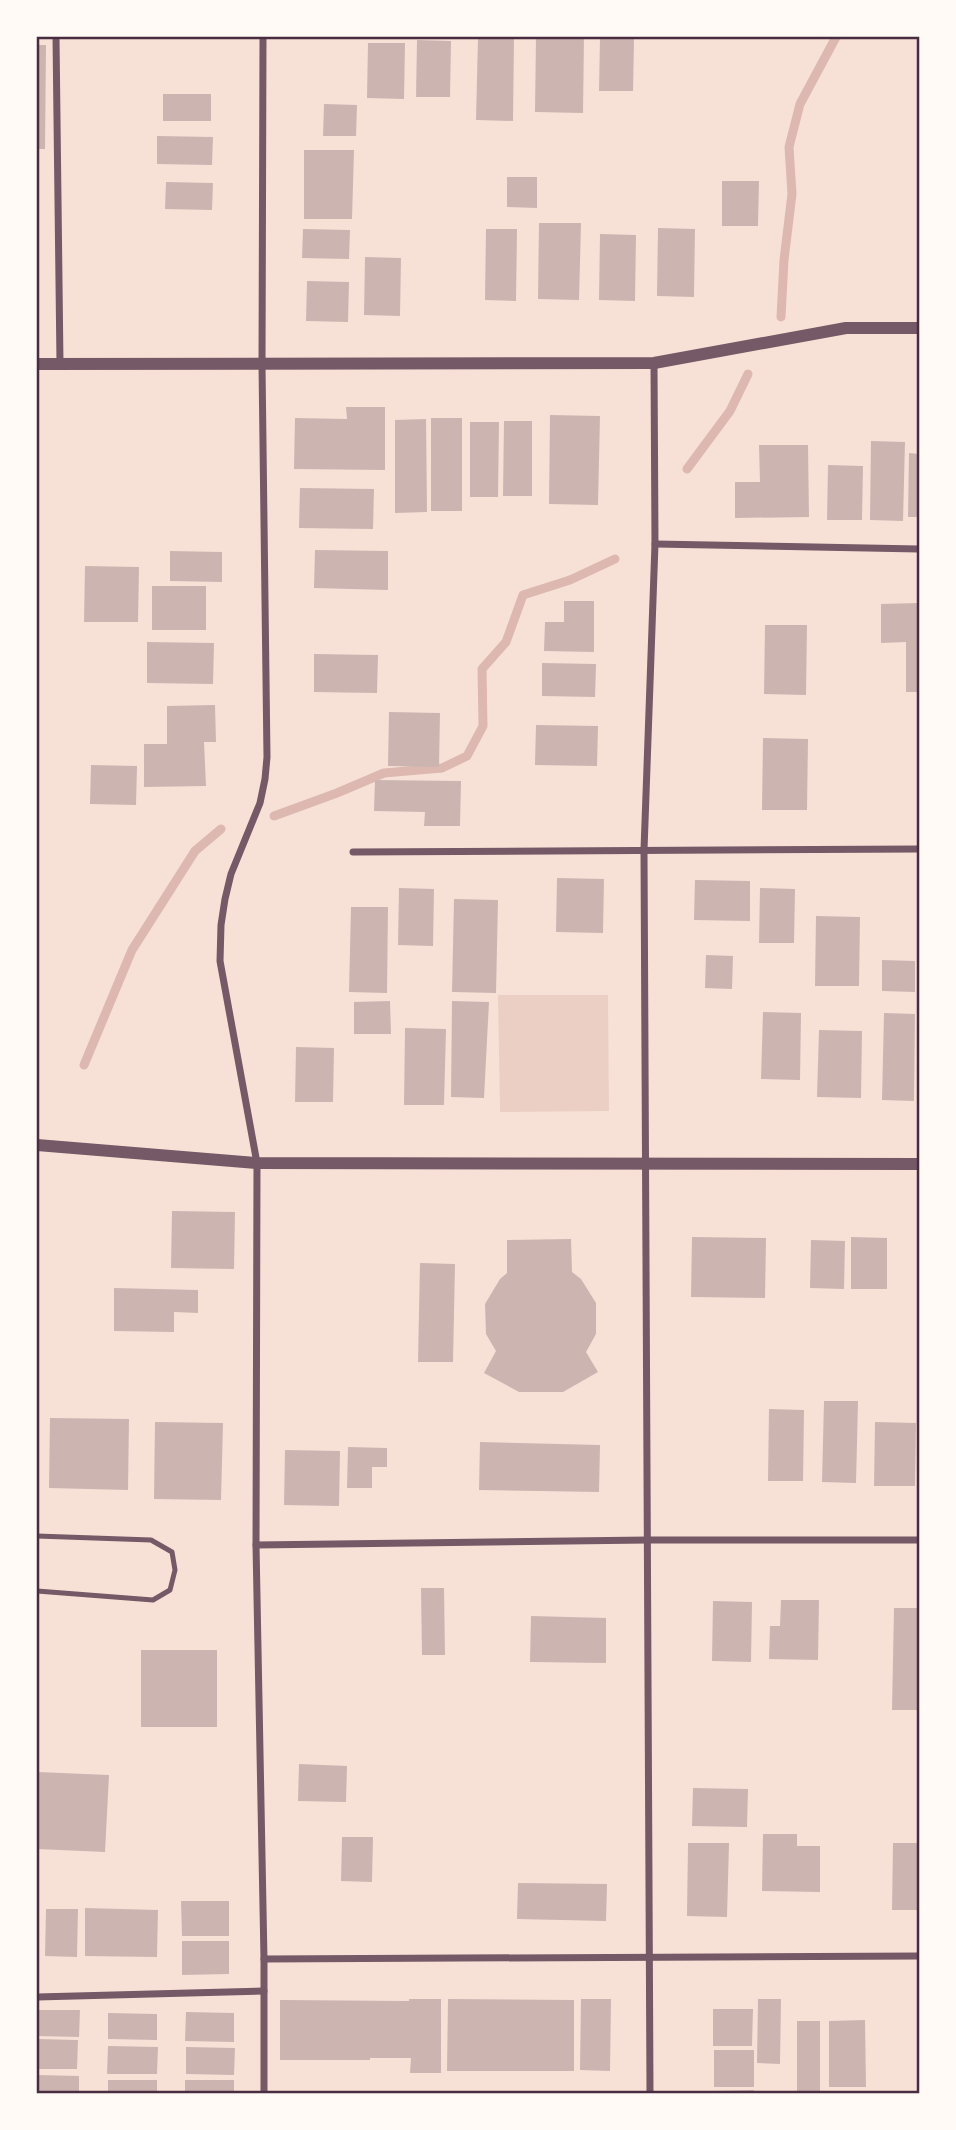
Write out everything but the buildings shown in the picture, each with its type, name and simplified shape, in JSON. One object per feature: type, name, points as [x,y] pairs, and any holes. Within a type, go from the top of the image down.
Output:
[{"type":"street","points":[[56,37],[61,363]]},
{"type":"street","points":[[263,37],[262,365],[267,757],[260,803],[231,874],[225,900],[220,961],[257,1163],[256,1545],[264,2093]]},
{"type":"street","points":[[37,364],[653,363],[846,328],[919,328]]},
{"type":"street","points":[[650,2093],[643,850],[655,544],[653,363]]},
{"type":"street","points":[[655,544],[919,549]]},
{"type":"street","points":[[353,852],[919,849]]},
{"type":"street","points":[[37,1145],[257,1163],[919,1164]]},
{"type":"street","points":[[256,1545],[919,1540]]},
{"type":"street","points":[[264,1959],[919,1956]]},
{"type":"street","points":[[37,1997],[264,1991]]},
{"type":"lane","points":[[37,1536],[151,1540],[172,1552],[175,1570],[170,1590],[153,1600],[37,1591]]},
{"type":"shaded area","points":[[498,995],[608,995],[609,1111],[500,1112]]},
{"type":"waterway","points":[[781,317],[792,194],[789,147],[800,104],[836,37]]},
{"type":"waterway","points":[[687,469],[730,411],[748,374]]},
{"type":"waterway","points":[[274,816],[384,773],[442,768],[467,756],[483,726],[482,669],[506,642],[523,595],[570,580],[615,559]]},
{"type":"waterway","points":[[84,1065],[132,950],[195,851],[221,829]]}]
